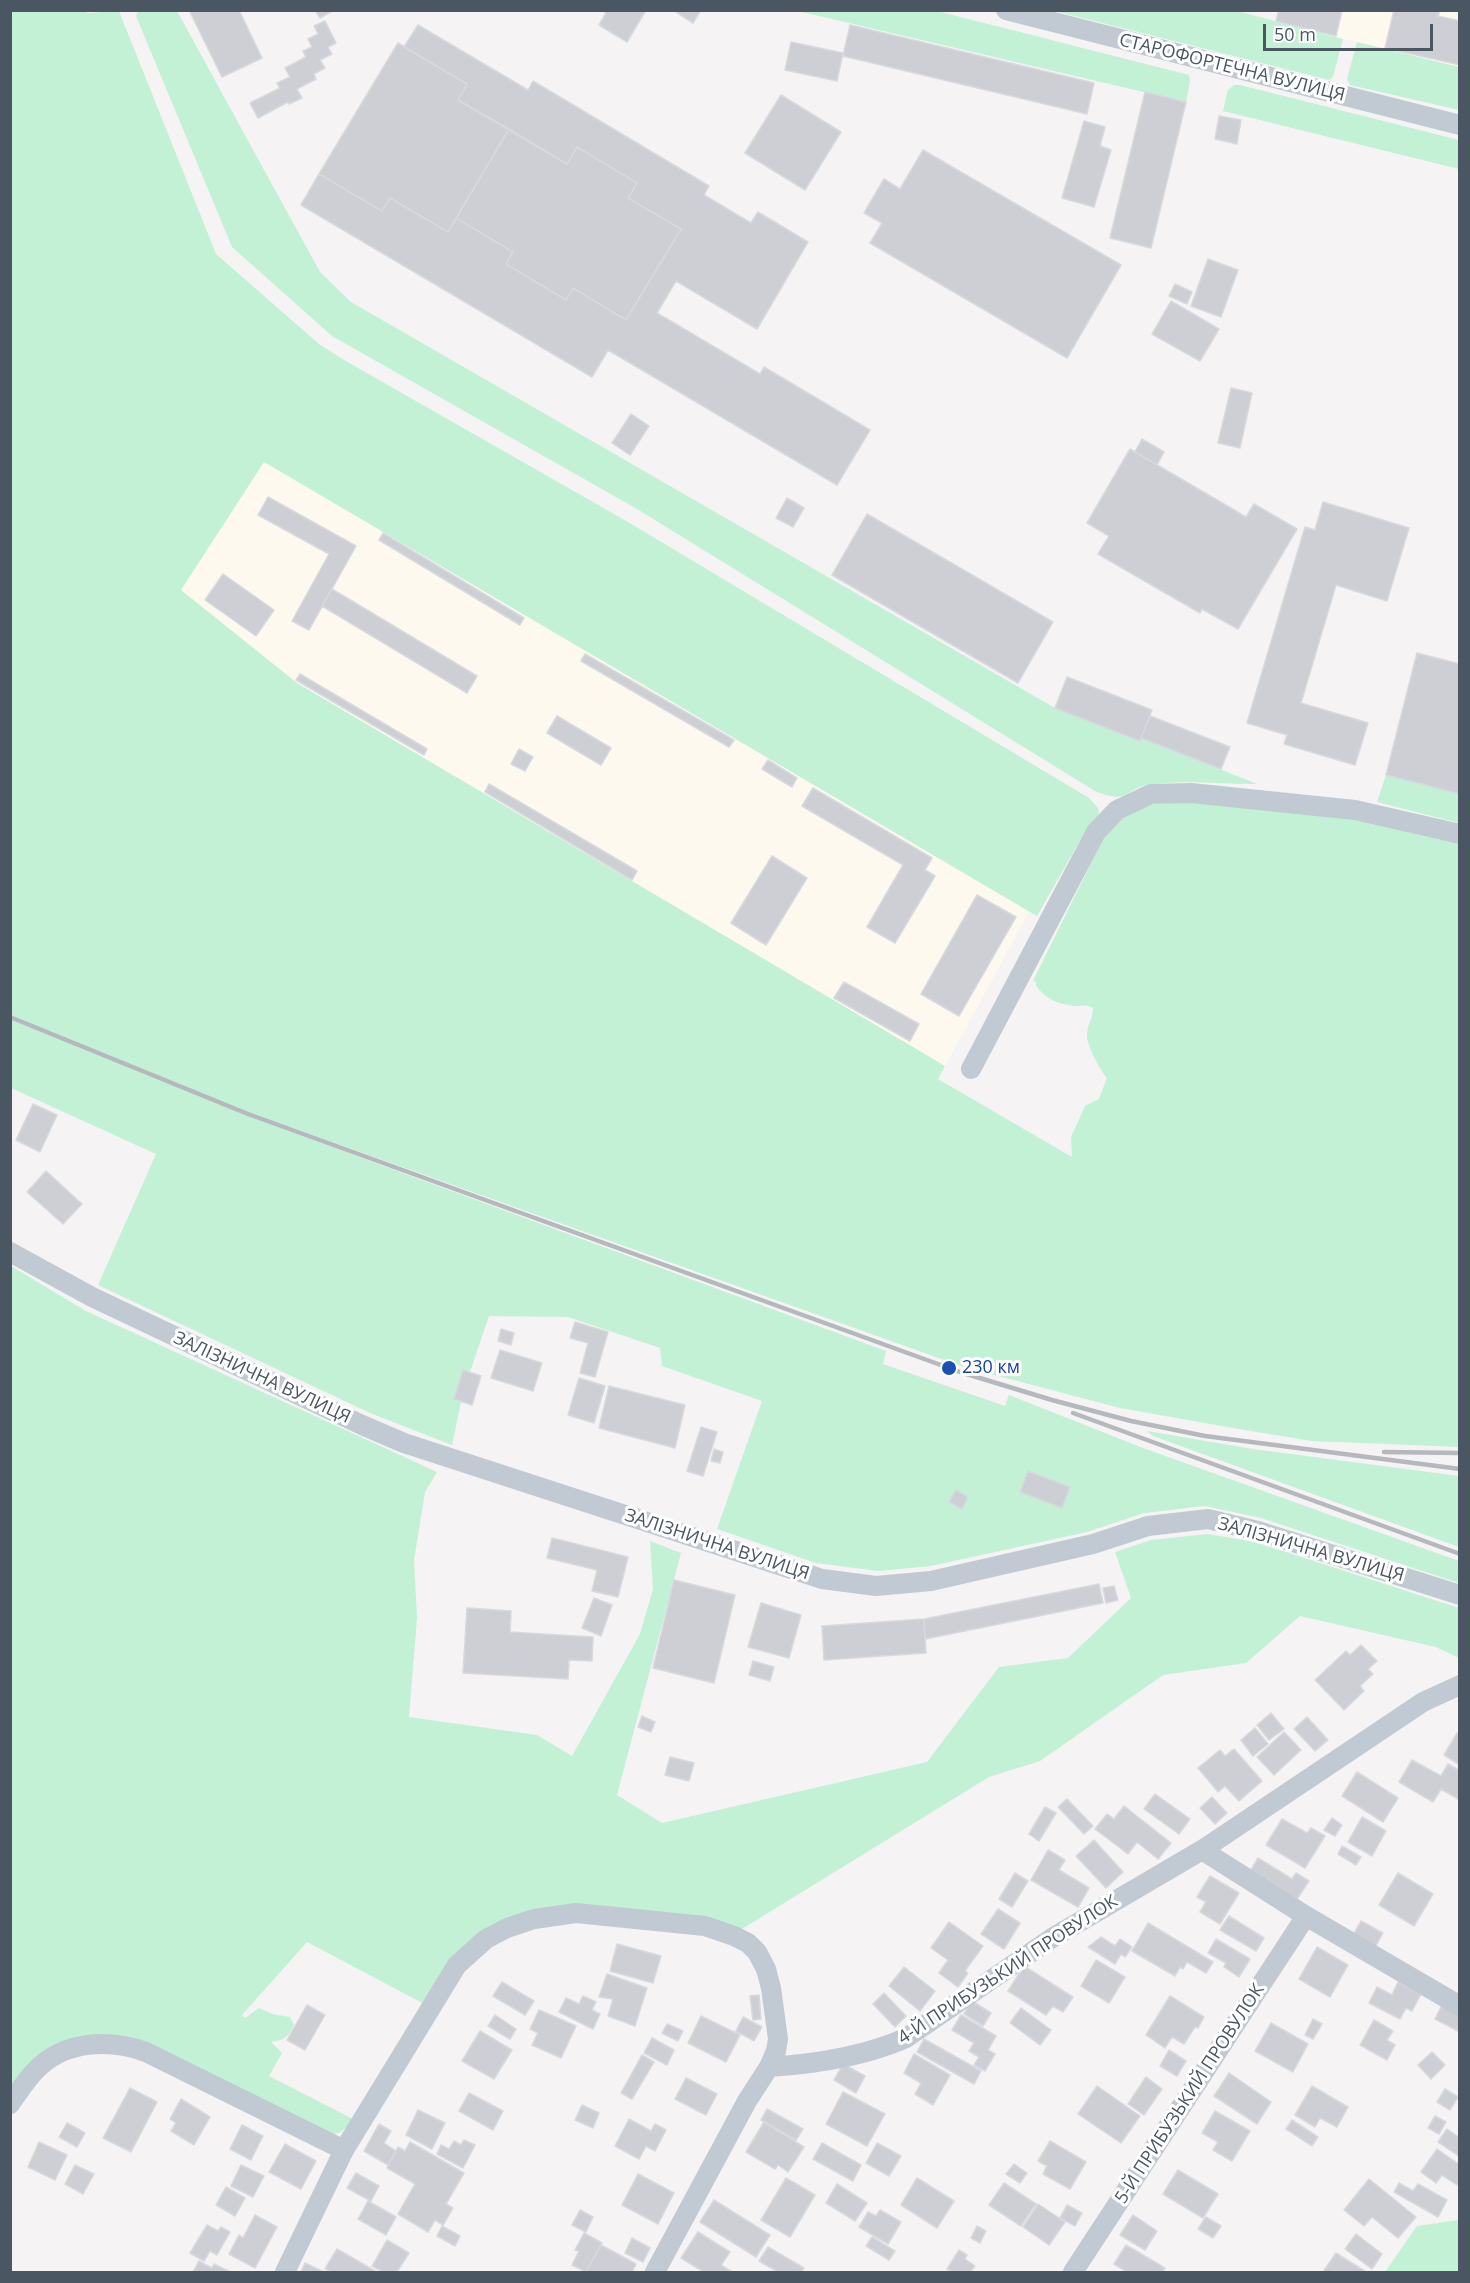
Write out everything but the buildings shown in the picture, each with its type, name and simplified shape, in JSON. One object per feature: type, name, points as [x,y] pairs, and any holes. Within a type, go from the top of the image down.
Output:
[{"type":"street","name":"СТАРОФОРТЕЧНА ВУЛИЦЯ","points":[[1005,10],[1460,124]]},
{"type":"street","points":[[971,1069],[1096,832],[1117,810],[1151,794],[1191,793],[1355,810],[1460,834]]},
{"type":"street","name":"ЗАЛІЗНИЧНА ВУЛИЦЯ","points":[[10,1251],[92,1297],[404,1443],[822,1579],[876,1586],[931,1581],[1093,1544],[1148,1526],[1208,1520],[1258,1531],[1460,1595]]},
{"type":"street","name":"4-Й ПРИБУЗЬКИЙ ПРОВУЛОК","points":[[769,2067],[824,2062],[885,2048],[906,2038],[1052,1938],[1202,1850],[1423,1702],[1460,1685]]},
{"type":"street","points":[[1202,1850],[1306,1916],[1460,2006]]},
{"type":"street","points":[[285,2272],[344,2150],[457,1965],[486,1939],[507,1928],[534,1919],[576,1913],[705,1926],[748,1943],[757,1952],[766,1969],[771,1988],[778,2039],[776,2051],[655,2272]]},
{"type":"street","name":"5-Й ПРИБУЗЬКИЙ ПРОВУЛОК","points":[[1073,2272],[1306,1916]]},
{"type":"street","points":[[10,2104],[35,2070],[49,2058],[75,2046],[116,2044],[146,2052],[344,2150]]},
{"type":"shaded area","points":[[1342,11],[1459,11],[1459,67],[1336,37]]},
{"type":"shaded area","points":[[264,462],[1029,912],[945,1066],[297,683],[180,590]]},
{"type":"green space","points":[[86,10],[87,13],[119,11],[216,254],[319,344],[628,522],[1089,798],[1098,808],[1099,815],[1086,830],[1037,916],[264,462],[181,590],[297,683],[945,1066],[938,1079],[1072,1157],[1071,1137],[1085,1106],[1099,1099],[1107,1078],[1094,1058],[1087,1039],[1093,1008],[1068,1005],[1052,1000],[1040,991],[1036,982],[1033,981],[1104,837],[1127,814],[1154,804],[1190,801],[1351,819],[1459,844],[1459,1447],[1312,1441],[1120,1408],[964,1367],[248,1112],[11,1015],[10,11]]},
{"type":"green space","points":[[138,11],[177,11],[320,272],[351,302],[1055,708],[1140,741],[1141,738],[1257,784],[1192,782],[1153,784],[1115,797],[1095,791],[637,509],[332,336],[232,247],[136,16]]},
{"type":"green space","points":[[798,11],[937,11],[1189,75],[1186,102]]},
{"type":"green space","points":[[1055,11],[1237,11],[1343,39],[1333,77],[1329,80]]},
{"type":"green space","points":[[1357,42],[1459,67],[1459,110],[1350,85],[1347,79]]},
{"type":"green space","points":[[1234,85],[1459,140],[1459,169],[1223,111],[1228,90]]},
{"type":"green space","points":[[1386,775],[1459,794],[1459,823],[1377,802]]},
{"type":"green space","points":[[11,1019],[248,1116],[886,1351],[883,1364],[1005,1406],[1009,1395],[1143,1448],[1459,1561],[1459,1583],[1261,1518],[1205,1506],[1144,1513],[1087,1532],[931,1566],[878,1571],[816,1563],[717,1529],[762,1401],[662,1366],[660,1348],[568,1317],[489,1316],[470,1372],[463,1370],[454,1399],[461,1402],[452,1445],[370,1413],[98,1285],[156,1154],[11,1088]]},
{"type":"green space","points":[[11,1266],[86,1311],[437,1472],[425,1492],[414,1560],[417,1618],[409,1717],[537,1735],[572,1756],[640,1634],[653,1589],[650,1541],[681,1553],[617,1795],[662,1823],[927,1762],[999,1667],[1068,1658],[1131,1598],[1115,1552],[1151,1540],[1208,1534],[1255,1542],[1459,1608],[1459,1658],[1436,1647],[1300,1616],[1246,1663],[1163,1675],[1040,1761],[989,1777],[737,1932],[615,1910],[505,1924],[426,2005],[307,1942],[242,2015],[245,2018],[259,2008],[272,2014],[290,2017],[294,2025],[288,2036],[271,2042],[282,2053],[269,2076],[355,2120],[341,2132],[332,2135],[149,2049],[89,2040],[11,2097]]},
{"type":"green space","points":[[1147,1431],[1253,1449],[1459,1476],[1459,1547],[1153,1436]]},
{"type":"green space","points":[[1459,2220],[1459,2272],[1385,2272],[1417,2226]]},
{"type":"railway","points":[[10,1017],[248,1114],[960,1372],[1131,1421],[1205,1436],[1460,1469]]},
{"type":"railway","points":[[1073,1413],[1460,1554]]},
{"type":"railway","points":[[1384,1452],[1460,1453]]},
{"type":"place","name":"230 км","points":[[949,1368]]}]
